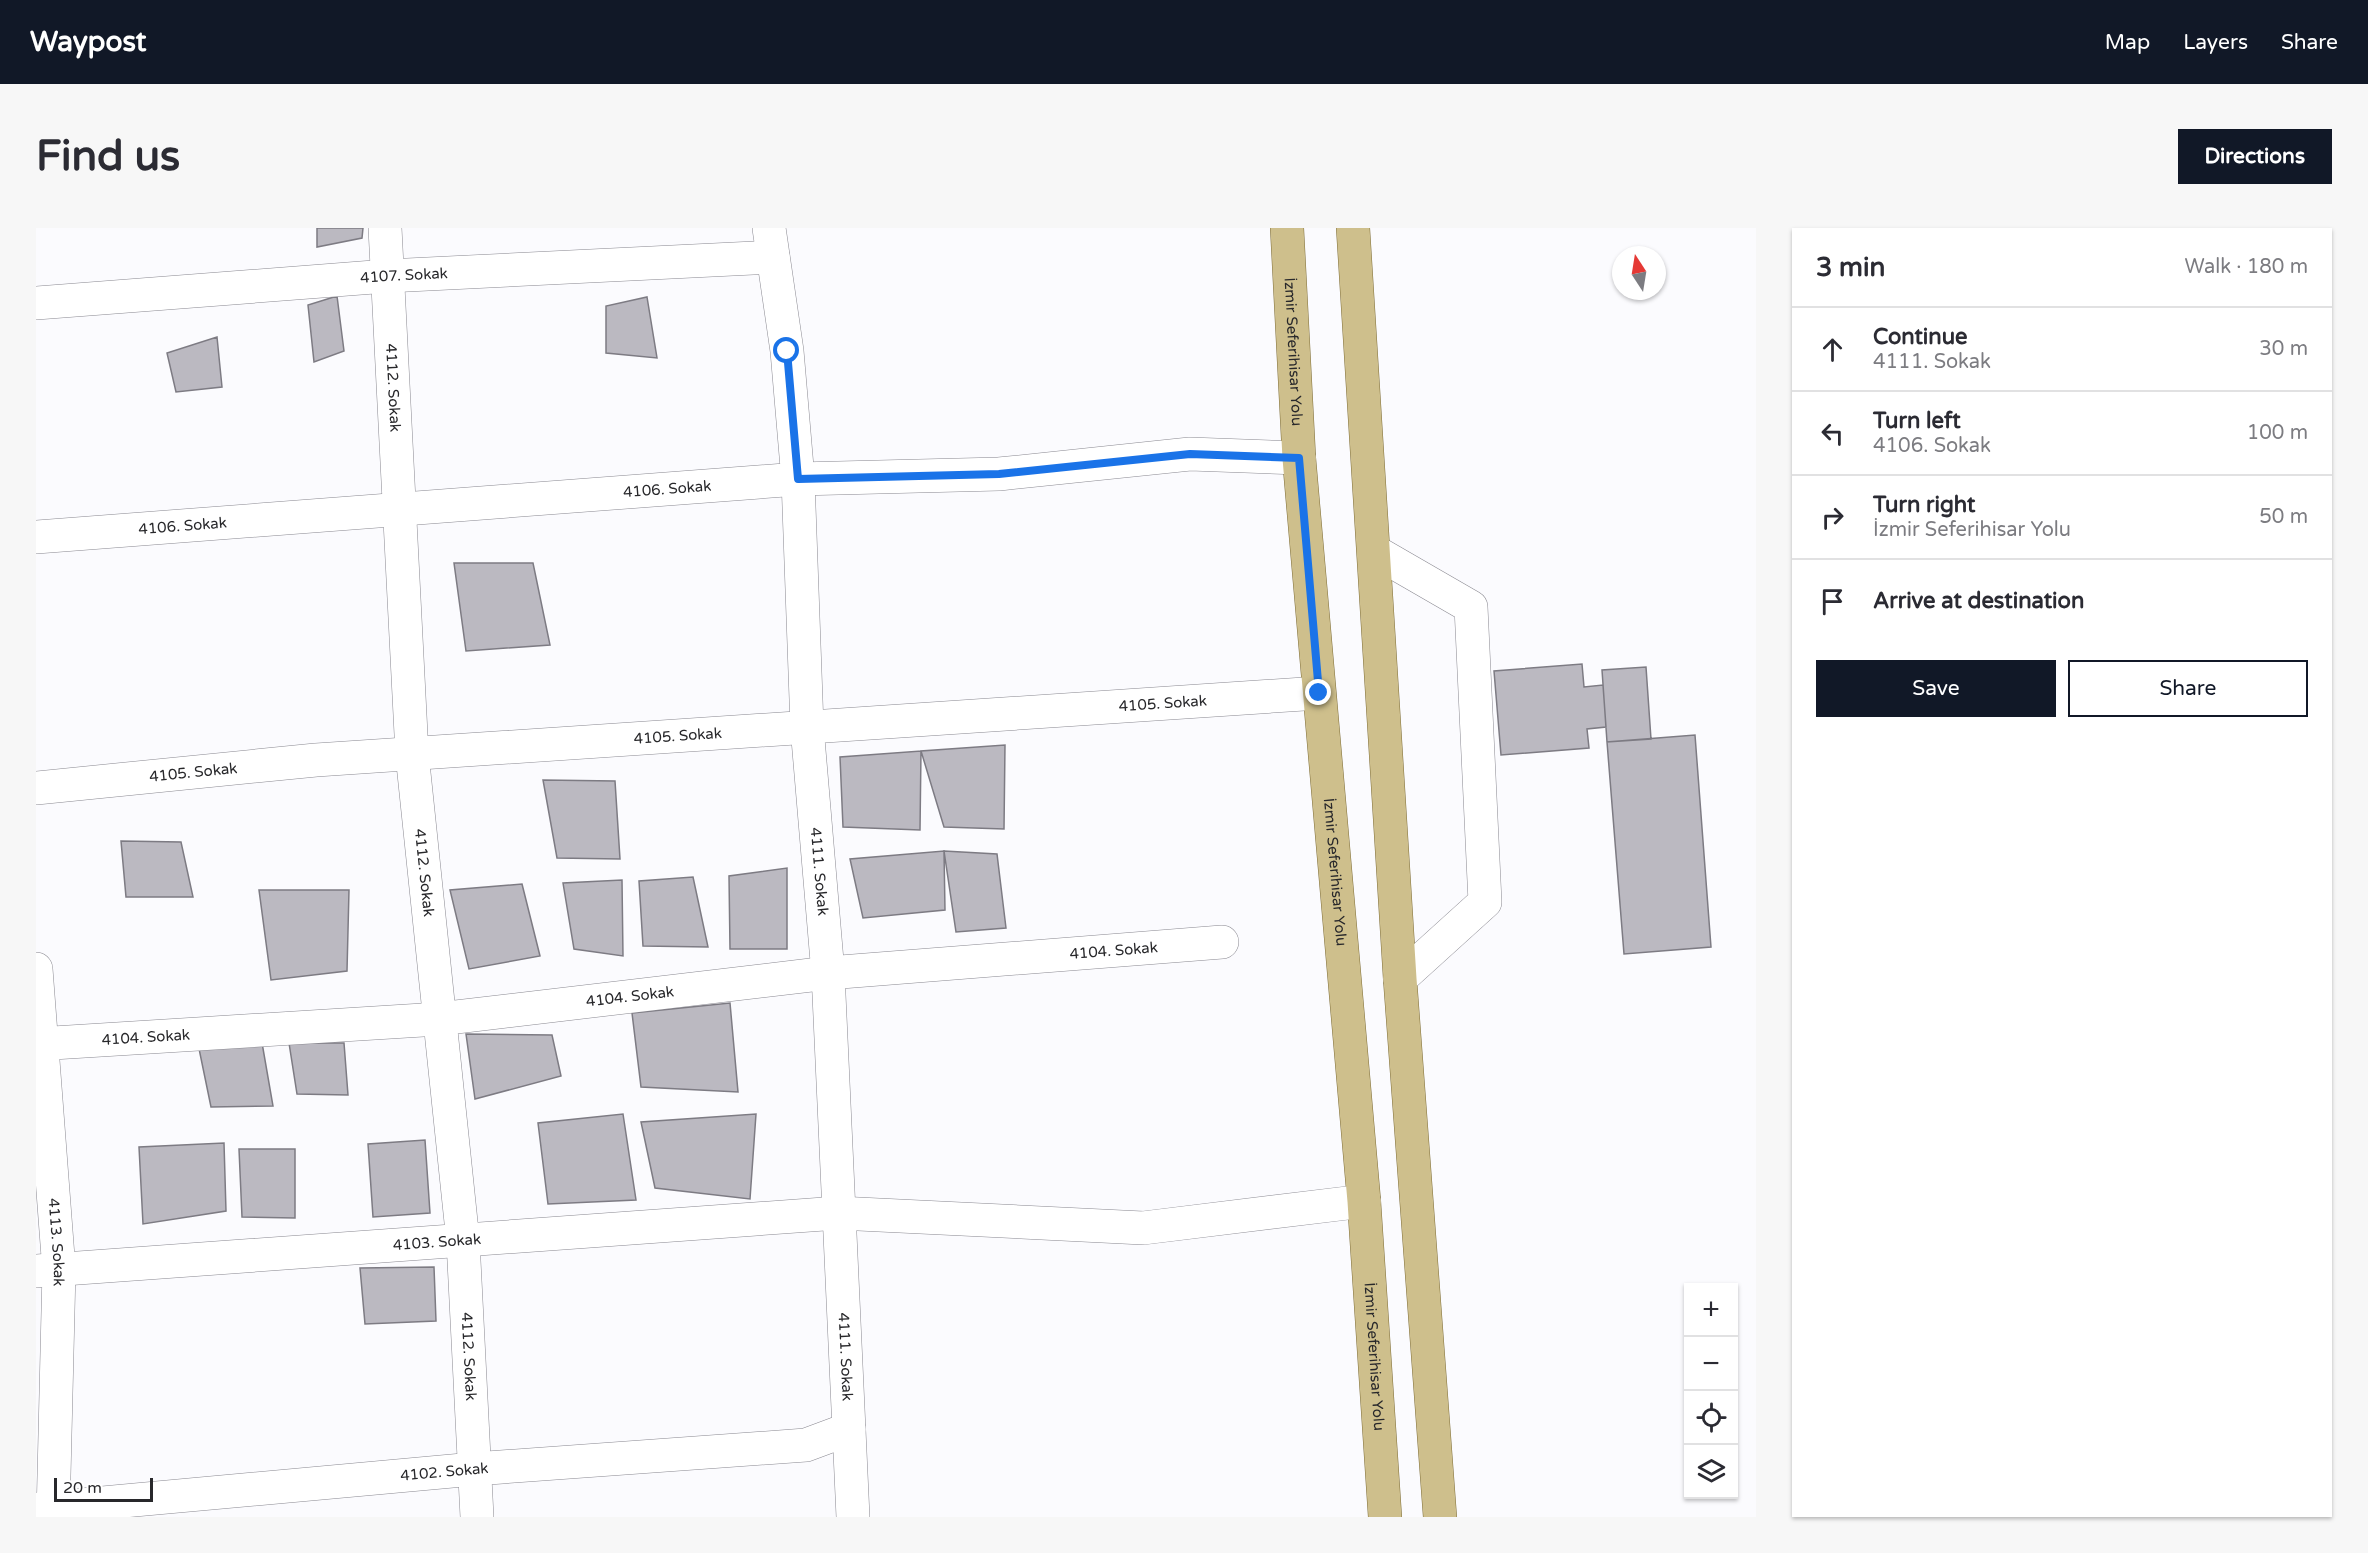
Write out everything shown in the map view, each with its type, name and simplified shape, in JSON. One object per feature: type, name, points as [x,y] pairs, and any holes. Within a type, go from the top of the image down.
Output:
[{"type":"main road","name":"İzmir Seferihisar Yolu","points":[[1287,228],[1299,458],[1364,1201],[1385,1517]]},
{"type":"main road","points":[[1353,228],[1400,979],[1440,1517]]},
{"type":"street","name":"4112. Sokak","points":[[385,228],[412,754],[463,1241],[477,1517]]},
{"type":"street","name":"4107. Sokak","points":[[36,303],[387,276],[771,242]]},
{"type":"street","name":"4111. Sokak","points":[[771,242],[787,351],[798,479],[807,727],[828,973],[853,1517]]},
{"type":"street","name":"4106. Sokak","points":[[36,537],[798,479],[999,474],[1190,454],[1299,458]]},
{"type":"street","points":[[1374,551],[1471,607],[1485,902],[1400,979]]},
{"type":"street","name":"4105. Sokak","points":[[36,788],[316,760],[1319,693]]},
{"type":"street","name":"4104. Sokak","points":[[39,1044],[439,1019],[828,973],[1222,942]]},
{"type":"street","name":"4113. Sokak","points":[[36,969],[47,1270],[47,1511]]},
{"type":"street","name":"4103. Sokak","points":[[47,1270],[838,1212],[1143,1228],[1364,1201]]},
{"type":"street","name":"4102. Sokak","points":[[47,1511],[474,1469],[806,1444],[849,1429]]},
{"type":"building","points":[[317,228],[363,228],[362,238],[317,247]]},
{"type":"building","points":[[337,296],[344,351],[314,362],[308,305]]},
{"type":"building","points":[[647,297],[657,358],[606,353],[606,306]]},
{"type":"building","points":[[217,337],[222,387],[176,392],[167,353]]},
{"type":"building","points":[[454,563],[533,563],[550,645],[466,651]]},
{"type":"building","points":[[1582,664],[1584,687],[1603,685],[1606,727],[1587,729],[1589,748],[1501,755],[1494,671]]},
{"type":"building","points":[[1646,667],[1651,739],[1607,742],[1602,670]]},
{"type":"building","points":[[1695,735],[1711,947],[1624,954],[1607,742]]},
{"type":"building","points":[[1005,745],[1004,829],[944,827],[921,751]]},
{"type":"building","points":[[921,751],[920,830],[843,827],[840,757]]},
{"type":"building","points":[[543,780],[615,781],[620,859],[557,858]]},
{"type":"building","points":[[121,841],[181,842],[193,897],[126,897]]},
{"type":"building","points":[[944,851],[945,910],[863,918],[850,859]]},
{"type":"building","points":[[944,851],[997,854],[1006,928],[956,932]]},
{"type":"building","points":[[787,868],[787,949],[730,949],[729,876]]},
{"type":"building","points":[[693,877],[708,947],[643,946],[639,881]]},
{"type":"building","points":[[622,880],[623,956],[574,949],[563,883]]},
{"type":"building","points":[[522,884],[540,956],[469,969],[450,890]]},
{"type":"building","points":[[259,890],[349,890],[347,971],[271,980]]},
{"type":"building","points":[[730,1003],[738,1092],[641,1087],[632,1013]]},
{"type":"building","points":[[466,1034],[552,1035],[561,1076],[475,1099]]},
{"type":"building","points":[[261,1037],[273,1106],[211,1107],[197,1039]]},
{"type":"building","points":[[289,1043],[344,1043],[348,1095],[297,1094]]},
{"type":"building","points":[[623,1114],[636,1200],[548,1204],[538,1123]]},
{"type":"building","points":[[756,1114],[750,1199],[655,1188],[641,1122]]},
{"type":"building","points":[[425,1140],[430,1213],[373,1217],[368,1144]]},
{"type":"building","points":[[224,1143],[226,1211],[143,1224],[139,1147]]},
{"type":"building","points":[[239,1149],[295,1149],[295,1218],[242,1217]]},
{"type":"building","points":[[434,1267],[436,1321],[365,1324],[360,1268]]},
{"type":"route","points":[[787,351],[798,479],[999,474],[1190,454],[1299,458],[1319,693]]}]
